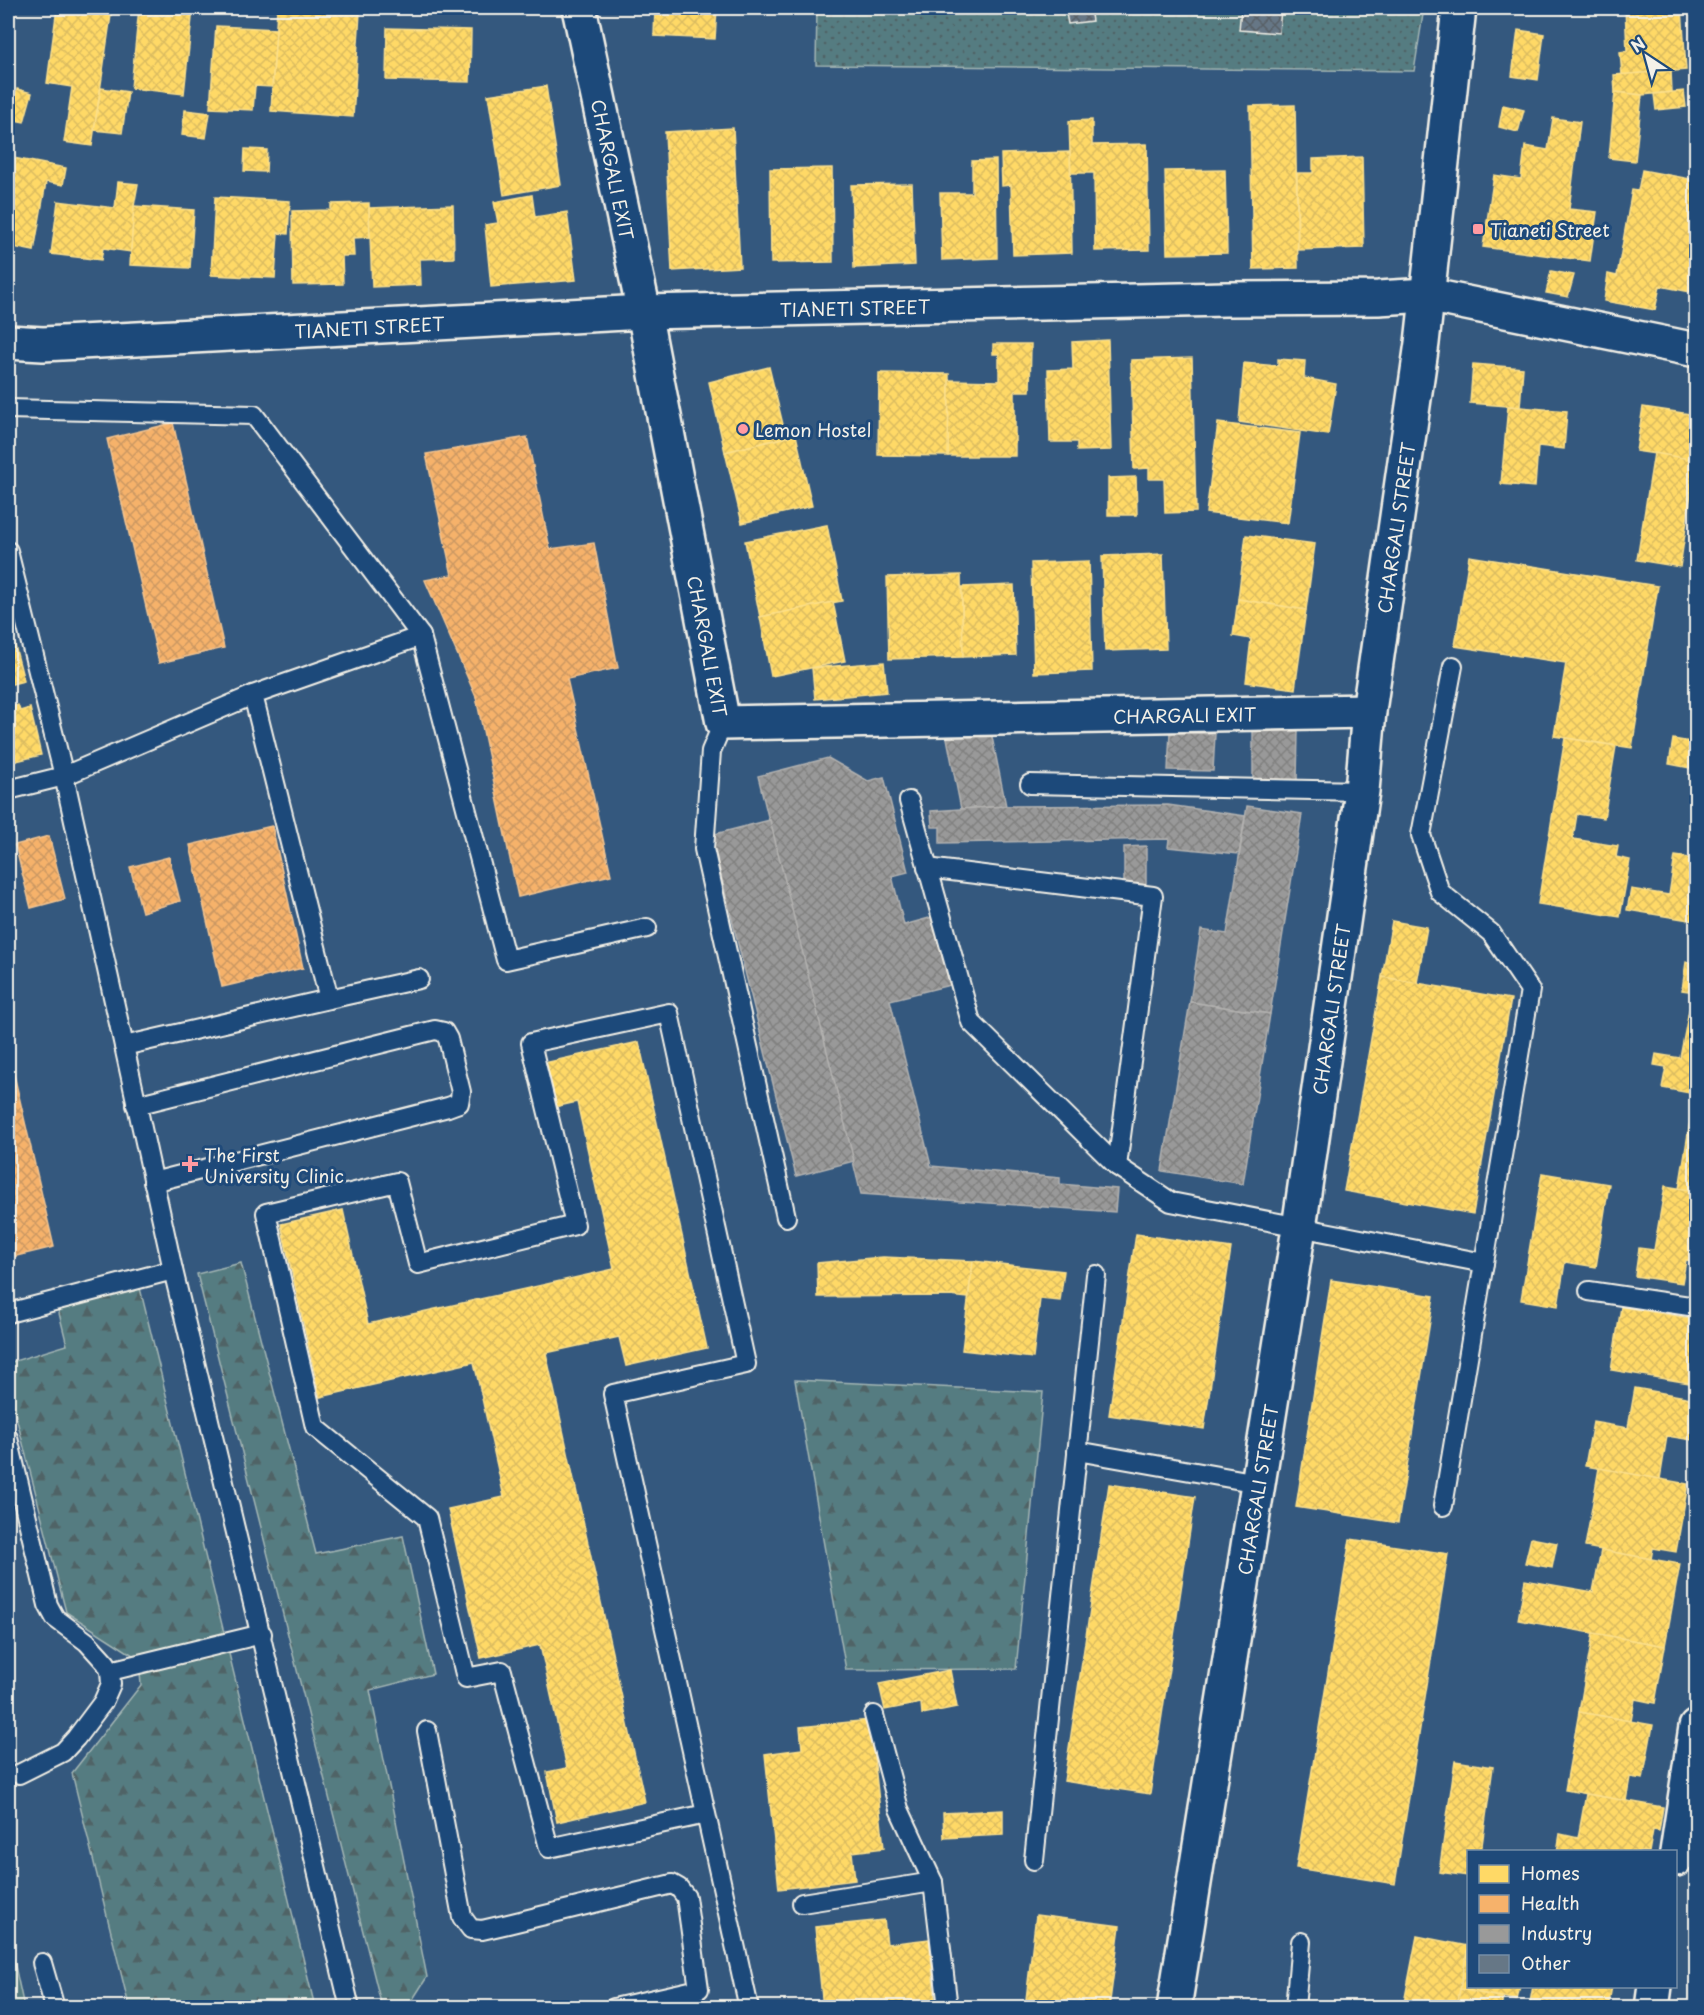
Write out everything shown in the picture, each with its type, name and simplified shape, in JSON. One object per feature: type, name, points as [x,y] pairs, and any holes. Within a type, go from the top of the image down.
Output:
[{"type":"street","name":"CHARGALI EXIT","points":[[579,8],[644,312],[723,723],[1369,711]]},
{"type":"street","name":"CHARGALI STREET","points":[[1174,2007],[1299,1227],[1362,791],[1369,711],[1427,295],[1459,8]]},
{"type":"street","name":"TIANETI STREET","points":[[8,342],[43,344],[644,312],[1226,299],[1378,298],[1427,295],[1696,350]]},
{"type":"street","points":[[1677,1852],[1696,1727]]},
{"type":"street","points":[[1652,2007],[1655,1988]]},
{"type":"lane","points":[[8,409],[254,415],[421,636],[506,960],[647,928]]},
{"type":"lane","points":[[8,551],[64,776],[173,1270],[350,2007]]},
{"type":"lane","points":[[8,790],[64,776],[253,695],[421,636]]},
{"type":"lane","points":[[1443,1506],[1530,990],[1491,933],[1440,892],[1421,835],[1453,666]]},
{"type":"lane","points":[[253,695],[328,999]]},
{"type":"lane","points":[[723,723],[711,752],[704,849],[786,1217]]},
{"type":"lane","points":[[1030,784],[1362,791]]},
{"type":"lane","points":[[909,801],[971,1022],[1117,1167],[1171,1202],[1484,1263]]},
{"type":"lane","points":[[927,868],[1153,896],[1117,1167]]},
{"type":"lane","points":[[124,1046],[419,979]]},
{"type":"lane","points":[[706,1814],[549,1848],[502,1671],[466,1678],[427,1518],[315,1427],[266,1213],[397,1182],[418,1264],[575,1225],[531,1043],[669,1013],[746,1364],[613,1394],[749,2007]]},
{"type":"lane","points":[[136,1105],[435,1030],[444,1032],[448,1039],[461,1092],[459,1103],[448,1107],[153,1182]]},
{"type":"lane","points":[[8,1313],[173,1270]]},
{"type":"lane","points":[[1034,1860],[1096,1275]]},
{"type":"lane","points":[[1589,1290],[1696,1307]]},
{"type":"lane","points":[[8,1438],[48,1605],[55,1618],[87,1642],[106,1663],[110,1671],[111,1684],[103,1702],[63,1752],[19,1774]]},
{"type":"lane","points":[[1077,1451],[1258,1483]]},
{"type":"lane","points":[[110,1671],[262,1634]]},
{"type":"lane","points":[[874,1715],[899,1809],[933,1882],[948,2007]]},
{"type":"lane","points":[[427,1731],[462,1917],[471,1929],[482,1930],[672,1884],[679,1888],[686,1897],[699,1989],[614,2007]]},
{"type":"lane","points":[[802,1904],[933,1882]]},
{"type":"lane","points":[[1295,2007],[1301,1942]]},
{"type":"lane","points":[[42,1963],[55,2007]]},
{"type":"green space","points":[[817,8],[1424,8],[1414,71],[816,65]]},
{"type":"green space","points":[[241,1263],[316,1554],[403,1536],[433,1674],[370,1690],[427,1977],[408,2007],[382,2007],[197,1274]]},
{"type":"green space","points":[[140,1288],[315,2007],[135,2008],[129,2006],[72,1773],[141,1685],[139,1659],[66,1612],[8,1385],[8,1363],[67,1345],[58,1309]]},
{"type":"green space","points":[[795,1380],[1043,1392],[1016,1669],[846,1670]]},
{"type":"green space","points":[[8,1934],[24,2007],[8,2007]]},
{"type":"building: Homes","points":[[8,8],[16,8],[8,36]]},
{"type":"building: Homes","points":[[57,8],[112,8],[92,146],[64,142],[72,87],[47,83]]},
{"type":"building: Homes","points":[[139,8],[193,8],[184,94],[131,88]]},
{"type":"building: Homes","points":[[277,8],[360,13],[353,117],[271,111]]},
{"type":"building: Homes","points":[[655,8],[717,8],[715,39],[654,36]]},
{"type":"building: Homes","points":[[1625,8],[1682,8],[1686,70],[1622,75],[1620,52],[1627,51]]},
{"type":"building: Homes","points":[[216,26],[276,29],[272,87],[255,86],[253,110],[210,108]]},
{"type":"building: Homes","points":[[387,28],[471,30],[470,82],[386,80]]},
{"type":"building: Homes","points":[[1518,30],[1544,34],[1538,80],[1512,76]]},
{"type":"building: Homes","points":[[1671,71],[1672,92],[1642,95],[1615,92],[1614,75]]},
{"type":"building: Homes","points":[[546,86],[561,185],[504,195],[488,95]]},
{"type":"building: Homes","points":[[101,88],[128,92],[122,133],[94,130]]},
{"type":"building: Homes","points":[[17,89],[32,93],[24,122],[9,119]]},
{"type":"building: Homes","points":[[1684,91],[1686,107],[1656,110],[1654,94]]},
{"type":"building: Homes","points":[[1615,92],[1642,95],[1635,161],[1609,158]]},
{"type":"building: Homes","points":[[1295,105],[1298,268],[1253,269],[1250,106]]},
{"type":"building: Homes","points":[[1503,105],[1524,110],[1518,132],[1499,127]]},
{"type":"building: Homes","points":[[185,110],[210,113],[206,138],[182,135]]},
{"type":"building: Homes","points":[[1553,118],[1580,122],[1569,209],[1597,212],[1590,261],[1483,247],[1494,175],[1521,179],[1525,146],[1548,150]]},
{"type":"building: Homes","points":[[1092,120],[1092,145],[1147,144],[1149,250],[1095,251],[1094,173],[1071,173],[1069,121]]},
{"type":"building: Homes","points":[[733,128],[740,267],[672,271],[665,132]]},
{"type":"building: Homes","points":[[245,149],[267,150],[266,172],[244,171]]},
{"type":"building: Homes","points":[[1070,152],[1072,253],[1013,255],[1011,185],[1002,186],[1001,154]]},
{"type":"building: Homes","points":[[8,157],[66,168],[63,185],[46,182],[34,251],[8,246]]},
{"type":"building: Homes","points":[[1362,157],[1364,248],[1298,250],[1297,173],[1313,173],[1313,159]]},
{"type":"building: Homes","points":[[996,160],[997,258],[942,260],[940,193],[972,193],[972,161]]},
{"type":"building: Homes","points":[[832,168],[833,262],[771,263],[770,169]]},
{"type":"building: Homes","points":[[1225,170],[1227,253],[1167,254],[1165,171]]},
{"type":"building: Homes","points":[[1642,170],[1696,180],[1696,293],[1660,286],[1655,310],[1604,301],[1608,274],[1617,276],[1632,190],[1638,191]]},
{"type":"building: Homes","points":[[118,182],[138,184],[131,252],[103,248],[101,260],[51,254],[58,201],[115,208]]},
{"type":"building: Homes","points":[[912,184],[915,265],[854,268],[851,185]]},
{"type":"building: Homes","points":[[532,195],[535,217],[567,212],[576,280],[491,287],[485,225],[498,223],[494,202]]},
{"type":"building: Homes","points":[[215,197],[290,201],[288,234],[278,233],[275,278],[211,275]]},
{"type":"building: Homes","points":[[369,203],[370,237],[353,238],[354,256],[342,256],[343,284],[293,285],[292,211],[331,210],[331,204]]},
{"type":"building: Homes","points":[[453,205],[454,258],[420,259],[421,285],[372,287],[369,208]]},
{"type":"building: Homes","points":[[134,206],[194,210],[190,268],[130,265]]},
{"type":"building: Homes","points":[[1551,271],[1574,275],[1568,297],[1546,293]]},
{"type":"building: Homes","points":[[1108,340],[1111,450],[1077,451],[1077,442],[1050,442],[1048,370],[1073,369],[1072,342]]},
{"type":"building: Homes","points":[[993,344],[1031,344],[1030,391],[1015,391],[1015,456],[948,456],[949,380],[999,381],[999,354],[993,354]]},
{"type":"building: Homes","points":[[1192,358],[1196,512],[1165,513],[1164,479],[1149,479],[1149,468],[1134,469],[1131,360]]},
{"type":"building: Homes","points":[[1278,359],[1305,361],[1304,378],[1336,384],[1328,435],[1239,422],[1244,363],[1278,366]]},
{"type":"building: Homes","points":[[1473,364],[1523,368],[1520,407],[1470,403]]},
{"type":"building: Homes","points":[[769,367],[786,437],[725,452],[709,382]]},
{"type":"building: Homes","points":[[879,373],[949,374],[948,456],[878,455]]},
{"type":"building: Homes","points":[[1508,406],[1567,411],[1564,449],[1538,446],[1535,487],[1501,484]]},
{"type":"building: Homes","points":[[1643,407],[1696,415],[1689,459],[1636,451]]},
{"type":"building: Homes","points":[[1218,423],[1300,433],[1288,523],[1206,513]]},
{"type":"building: Homes","points":[[796,435],[812,506],[742,523],[725,452]]},
{"type":"building: Homes","points":[[1654,453],[1696,460],[1680,567],[1637,560]]},
{"type":"building: Homes","points":[[1136,477],[1137,515],[1108,515],[1108,478]]},
{"type":"building: Homes","points":[[827,525],[842,601],[760,617],[745,541]]},
{"type":"building: Homes","points":[[1246,535],[1315,544],[1306,610],[1238,599]]},
{"type":"building: Homes","points":[[1163,554],[1166,649],[1105,651],[1102,556]]},
{"type":"building: Homes","points":[[1469,556],[1658,586],[1632,748],[1554,736],[1566,663],[1455,646]]},
{"type":"building: Homes","points":[[1089,561],[1092,671],[1034,673],[1031,563]]},
{"type":"building: Homes","points":[[961,575],[963,657],[889,659],[887,577]]},
{"type":"building: Homes","points":[[1014,585],[1016,655],[963,657],[962,587]]},
{"type":"building: Homes","points":[[1238,599],[1306,610],[1295,689],[1246,682],[1251,639],[1233,636]]},
{"type":"building: Homes","points":[[833,602],[845,661],[771,676],[760,617]]},
{"type":"building: Homes","points":[[8,619],[24,681],[8,685]]},
{"type":"building: Homes","points":[[884,662],[887,692],[815,699],[812,668]]},
{"type":"building: Homes","points":[[18,705],[20,711],[30,708],[41,755],[8,763],[8,707]]},
{"type":"building: Homes","points":[[1565,738],[1616,746],[1604,818],[1577,814],[1573,839],[1618,846],[1616,857],[1630,860],[1620,917],[1538,904]]},
{"type":"building: Homes","points":[[1673,739],[1696,743],[1696,769],[1669,764]]},
{"type":"building: Homes","points":[[1675,856],[1696,859],[1696,921],[1627,910],[1631,889],[1669,895]]},
{"type":"building: Homes","points":[[1392,921],[1427,927],[1417,983],[1382,977]]},
{"type":"building: Homes","points":[[1696,938],[1696,992],[1682,990],[1686,962],[1692,963]]},
{"type":"building: Homes","points":[[1382,977],[1511,999],[1473,1214],[1344,1191]]},
{"type":"building: Homes","points":[[1689,1010],[1696,1012],[1696,1094],[1662,1088],[1666,1067],[1654,1065],[1656,1054],[1680,1058]]},
{"type":"building: Homes","points":[[639,1042],[707,1348],[626,1366],[619,1337],[546,1353],[645,1802],[557,1822],[547,1772],[567,1768],[540,1645],[481,1658],[448,1509],[504,1497],[474,1362],[320,1397],[281,1224],[343,1210],[368,1324],[614,1269],[577,1102],[554,1107],[544,1063]]},
{"type":"building: Homes","points":[[1694,1097],[1696,1097],[1696,1191],[1679,1189]]},
{"type":"building: Homes","points":[[1542,1173],[1609,1184],[1596,1267],[1565,1262],[1558,1306],[1521,1300]]},
{"type":"building: Homes","points":[[1665,1186],[1696,1191],[1696,1261],[1686,1260],[1682,1283],[1635,1276],[1639,1248],[1654,1250]]},
{"type":"building: Homes","points":[[1136,1234],[1231,1248],[1204,1429],[1109,1415]]},
{"type":"building: Homes","points":[[883,1257],[973,1261],[968,1298],[950,1296],[818,1297],[817,1263]]},
{"type":"building: Homes","points":[[973,1261],[1064,1271],[1060,1301],[1040,1299],[1033,1358],[962,1350]]},
{"type":"building: Homes","points":[[1331,1280],[1434,1296],[1398,1523],[1296,1507]]},
{"type":"building: Homes","points":[[1621,1307],[1696,1319],[1696,1384],[1611,1370]]},
{"type":"building: Homes","points":[[1635,1388],[1696,1399],[1692,1440],[1667,1436],[1660,1479],[1585,1466],[1593,1422],[1628,1428]]},
{"type":"building: Homes","points":[[1599,1468],[1688,1484],[1676,1552],[1653,1548],[1651,1559],[1585,1547]]},
{"type":"building: Homes","points":[[1109,1484],[1195,1497],[1150,1794],[1064,1781]]},
{"type":"building: Homes","points":[[1531,1538],[1557,1543],[1552,1568],[1525,1563]]},
{"type":"building: Homes","points":[[1350,1539],[1448,1554],[1395,1884],[1296,1868]]},
{"type":"building: Homes","points":[[1601,1550],[1680,1564],[1665,1646],[1518,1620],[1525,1580],[1593,1592]]},
{"type":"building: Homes","points":[[1593,1633],[1665,1646],[1655,1703],[1635,1699],[1631,1721],[1579,1712]]},
{"type":"building: Homes","points":[[950,1670],[957,1707],[922,1714],[921,1703],[885,1710],[879,1684]]},
{"type":"building: Homes","points":[[1579,1712],[1653,1725],[1643,1779],[1630,1777],[1626,1801],[1565,1790]]},
{"type":"building: Homes","points":[[870,1720],[884,1848],[852,1852],[855,1880],[779,1889],[765,1754],[802,1749],[800,1727]]},
{"type":"building: Homes","points":[[1455,1761],[1493,1767],[1481,1850],[1467,1850],[1467,1876],[1439,1872]]},
{"type":"building: Homes","points":[[1586,1794],[1663,1807],[1659,1831],[1653,1830],[1649,1850],[1557,1850],[1560,1834],[1578,1838]]},
{"type":"building: Homes","points":[[1003,1810],[1003,1835],[944,1838],[943,1813]]},
{"type":"building: Homes","points":[[1036,1915],[1120,1926],[1109,2008],[1025,2008]]},
{"type":"building: Homes","points":[[884,1920],[887,1944],[929,1939],[936,2008],[823,2008],[815,1927]]},
{"type":"building: Homes","points":[[1417,1936],[1467,1946],[1457,2008],[1403,2008]]},
{"type":"building: Homes","points":[[1467,1952],[1467,1988],[1520,1988],[1517,2000],[1460,1989]]},
{"type":"building: Homes","points":[[1533,1988],[1612,1988],[1608,2008],[1529,2008]]},
{"type":"building: Homes","points":[[1460,1989],[1503,1998],[1501,2008],[1457,2008]]},
{"type":"building: Health","points":[[173,423],[224,648],[159,663],[107,439]]},
{"type":"building: Health","points":[[527,437],[550,549],[594,543],[618,668],[567,679],[611,875],[518,897],[476,697],[425,580],[452,575],[426,454]]},
{"type":"building: Health","points":[[272,826],[303,968],[222,987],[190,845]]},
{"type":"building: Health","points":[[49,836],[65,899],[31,908],[15,845]]},
{"type":"building: Health","points":[[169,857],[180,901],[142,912],[130,867]]},
{"type":"building: Health","points":[[8,1049],[54,1247],[8,1258]]},
{"type":"building: Industry","points":[[1253,731],[1298,731],[1297,781],[1253,782]]},
{"type":"building: Industry","points":[[991,732],[1006,806],[961,809],[946,733]]},
{"type":"building: Industry","points":[[1170,732],[1215,734],[1213,771],[1168,770]]},
{"type":"building: Industry","points":[[828,758],[868,781],[884,777],[908,872],[892,876],[904,925],[933,917],[950,985],[890,1000],[931,1166],[1060,1178],[1060,1184],[1117,1189],[1115,1212],[861,1194],[758,776]]},
{"type":"building: Industry","points":[[1168,805],[1245,816],[1239,854],[1168,847],[1169,839],[940,843],[940,827],[932,827],[931,811],[1006,806]]},
{"type":"building: Industry","points":[[1247,806],[1302,814],[1270,1014],[1190,1002],[1201,930],[1227,934]]},
{"type":"building: Industry","points":[[770,820],[854,1161],[796,1176],[711,835]]},
{"type":"building: Industry","points":[[1146,846],[1146,891],[1124,891],[1124,847]]},
{"type":"building: Industry","points":[[1190,1002],[1270,1014],[1243,1184],[1162,1171]]},
{"type":"building: Other","points":[[1065,8],[1090,8],[1092,21],[1068,24]]},
{"type":"building: Other","points":[[1241,8],[1281,8],[1279,33],[1239,30]]},
{"type":"place","name":"Tianeti Street","points":[[1478,229]]},
{"type":"place","name":"Lemon Hostel","points":[[743,429]]},
{"type":"place","name":"The First University Clinic","points":[[190,1164]]}]
